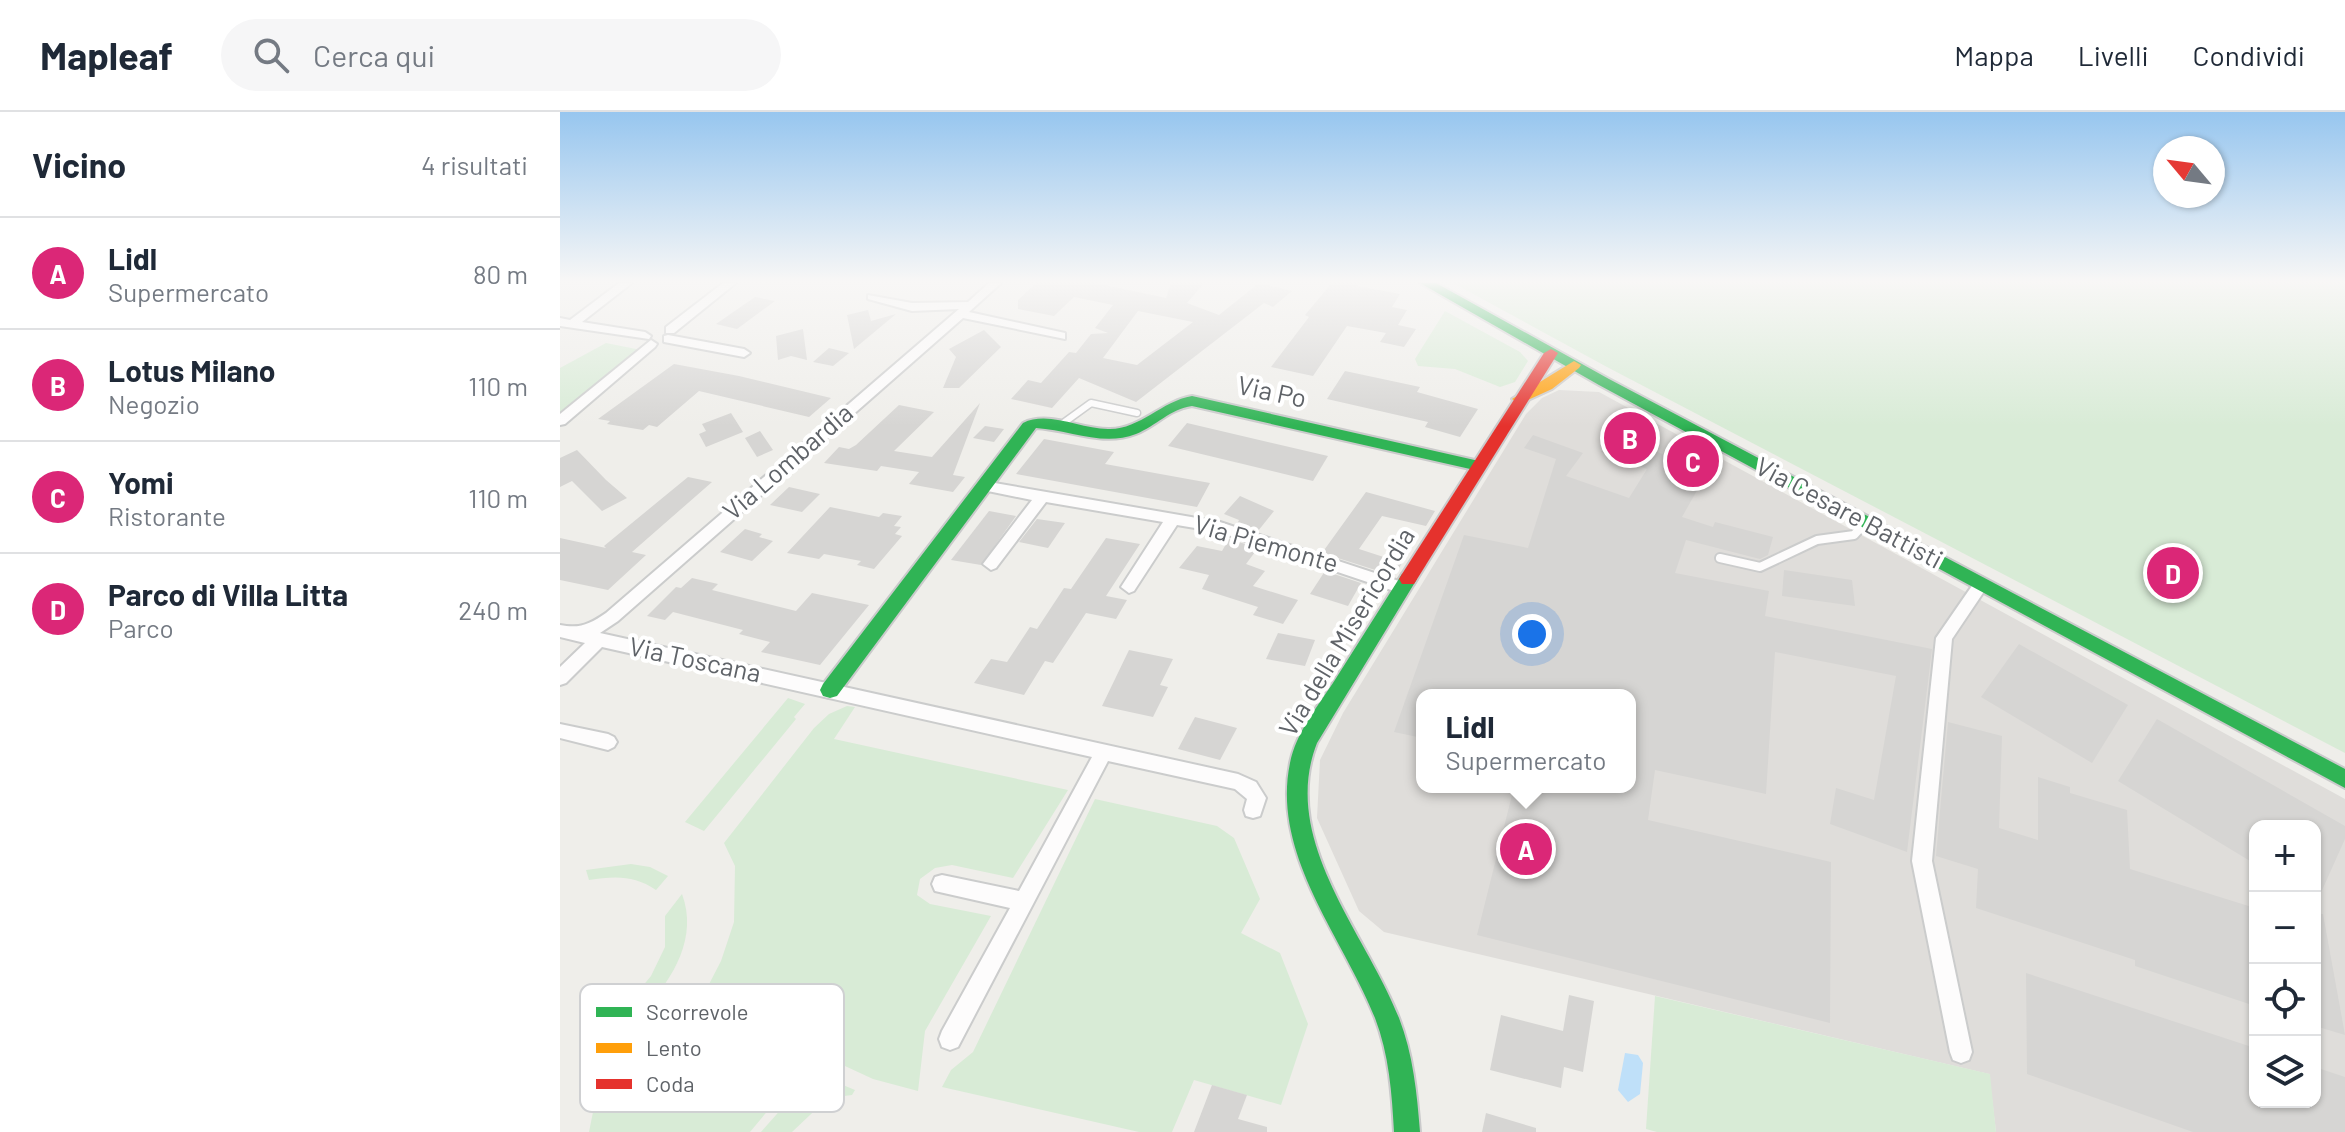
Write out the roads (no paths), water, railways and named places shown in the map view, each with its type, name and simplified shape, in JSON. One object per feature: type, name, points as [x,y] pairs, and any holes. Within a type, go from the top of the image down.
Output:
[{"type":"street","points":[[603,331],[648,340]]},
{"type":"street","points":[[560,421],[648,340],[673,331]]},
{"type":"street","name":"Via Lombardia","points":[[568,633],[594,629],[612,617],[940,331]]},
{"type":"street","points":[[1042,331],[1061,336]]},
{"type":"street","name":"Via Cesare Battisti","points":[[1510,331],[2345,779]]},
{"type":"street","points":[[669,334],[744,353]]},
{"type":"street","name":"Via della Misericordia","points":[[1407,1132],[1405,1082],[1387,1018],[1307,849],[1297,782],[1299,764],[1315,728],[1519,399],[1551,353]]},
{"type":"street","points":[[1519,399],[1547,386],[1574,365]]},
{"type":"street","points":[[1547,386],[1604,382]]},
{"type":"street","name":"Via Po","points":[[830,690],[1028,426],[1042,422],[1096,433],[1119,434],[1140,427],[1171,404],[1192,401],[1479,466]]},
{"type":"street","name":"Via Piemonte","points":[[983,486],[1220,527],[1403,588]]},
{"type":"street","points":[[991,564],[1043,496]]},
{"type":"street","name":"Via Piemonte","points":[[1129,587],[1174,518]]},
{"type":"street","points":[[1961,1052],[1922,861],[1944,638],[1981,584]]},
{"type":"street","name":"Via Toscana","points":[[568,633],[1238,782],[1250,788],[1257,798],[1253,810]]},
{"type":"street","points":[[560,678],[599,639]]},
{"type":"street","points":[[560,731],[608,742]]},
{"type":"street","points":[[950,1039],[1104,752]]},
{"type":"street","points":[[942,884],[1024,901]]},
{"type":"lane","name":"Via Po","points":[[1061,425],[1091,403],[1137,413]]},
{"type":"lane","points":[[1720,558],[1760,567],[1807,544],[1854,535],[1866,522]]},
{"type":"water","points":[[1625,1053],[1638,1055],[1643,1063],[1640,1094],[1628,1102],[1618,1090]]},
{"type":"place","name":"Lotus Milano","points":[[1630,438]]},
{"type":"place","name":"Yomi","points":[[1693,461]]},
{"type":"place","name":"Parco di Villa Litta","points":[[2173,573]]},
{"type":"place","name":"Lidl","points":[[1526,849]]}]
